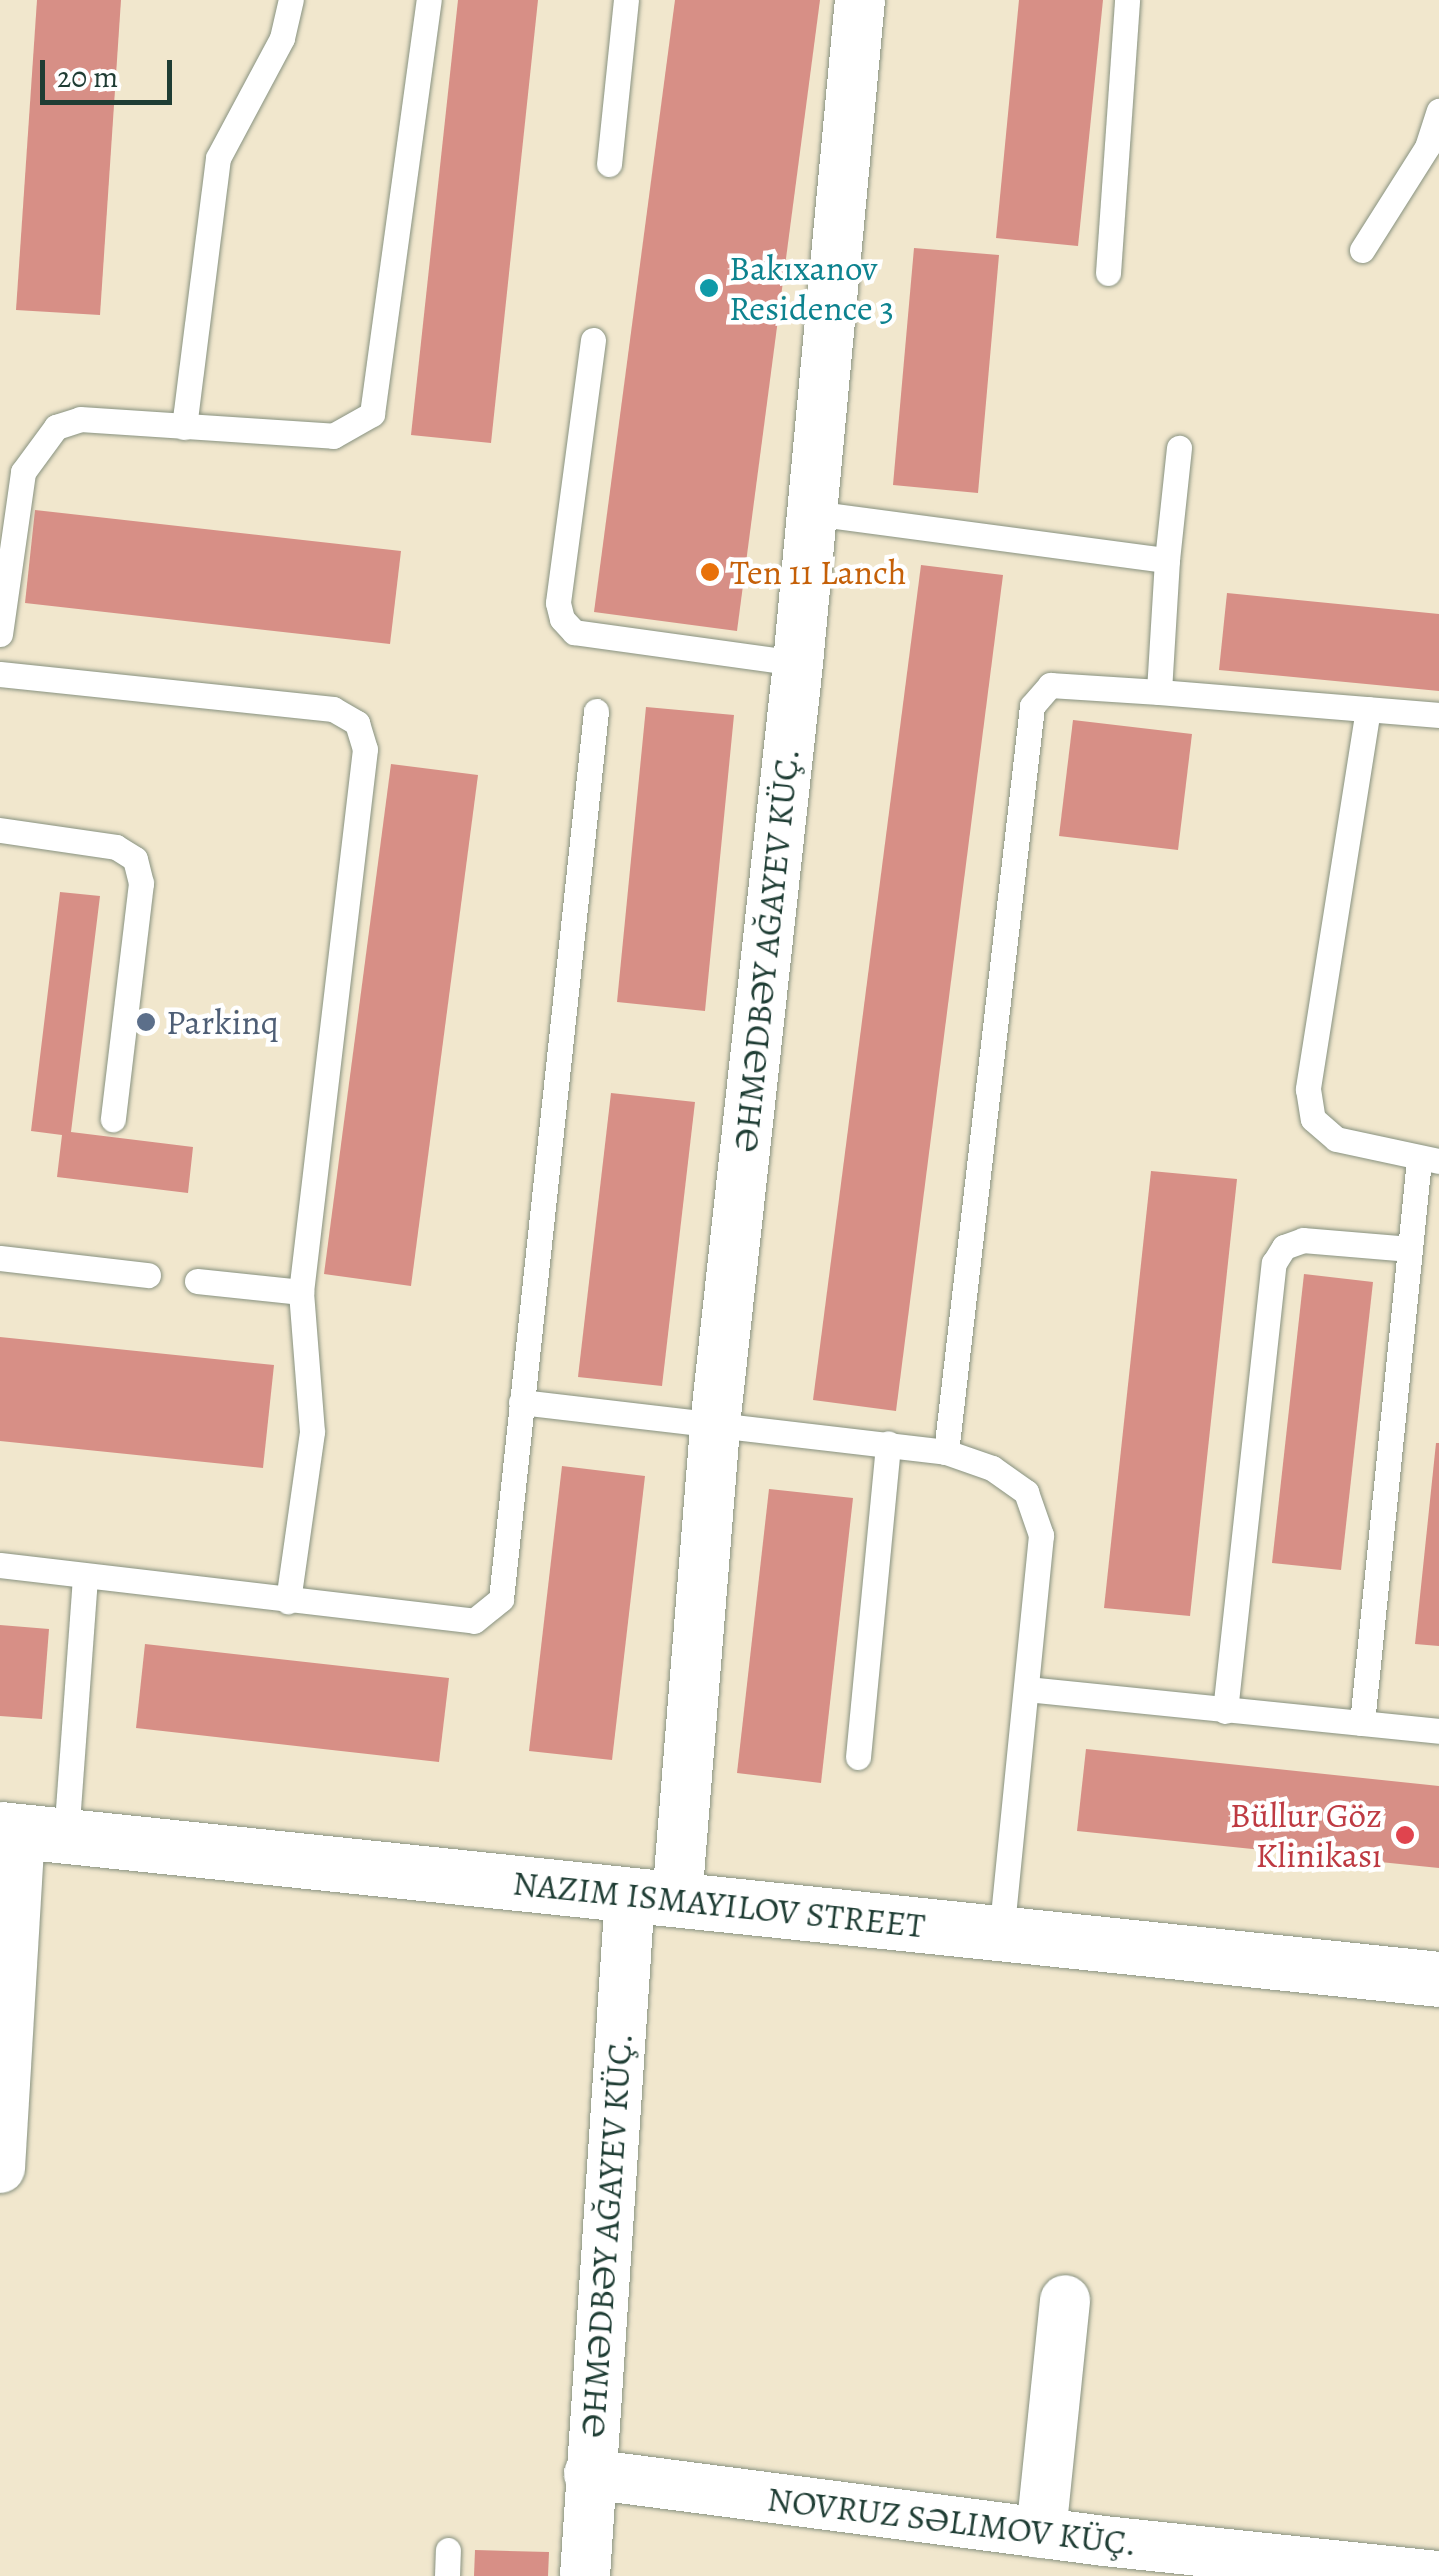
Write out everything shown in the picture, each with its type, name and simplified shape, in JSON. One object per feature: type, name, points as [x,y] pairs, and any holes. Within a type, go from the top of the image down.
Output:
[{"type":"street","name":"ƏHMƏDBƏY AĞAYEV KÜÇ.","points":[[585,2576],[589,2474],[653,1897],[715,1425],[798,663],[860,0]]},
{"type":"street","name":"NAZIM ISMAYILOV STREET","points":[[29,1832],[1439,1979]]},
{"type":"street","points":[[0,2168],[29,1832]]},
{"type":"street","points":[[1041,2533],[1064,2300]]},
{"type":"street","name":"NOVRUZ SƏLIMOV KÜÇ.","points":[[589,2474],[1041,2533],[1106,2559],[1436,2576]]},
{"type":"lane","points":[[184,427],[218,158],[282,38],[292,0]]},
{"type":"lane","points":[[0,634],[23,472],[38,445],[56,427],[80,418],[334,436],[372,414],[428,0]]},
{"type":"lane","points":[[609,164],[626,0]]},
{"type":"lane","points":[[1108,273],[1127,0]]},
{"type":"lane","points":[[1362,250],[1426,147],[1439,111]]},
{"type":"lane","points":[[593,340],[558,602],[562,618],[574,632],[798,663]]},
{"type":"lane","points":[[1158,692],[1179,448]]},
{"type":"lane","points":[[813,513],[1168,560]]},
{"type":"lane","points":[[0,674],[333,708],[357,723],[365,749],[301,1292],[312,1432],[288,1601]]},
{"type":"lane","points":[[946,1452],[1032,706],[1050,685],[1439,715]]},
{"type":"lane","points":[[1362,1723],[1410,1249],[1429,1161],[1336,1139],[1313,1120],[1308,1089],[1368,709]]},
{"type":"lane","points":[[0,1566],[474,1621],[491,1612],[501,1599],[596,711]]},
{"type":"lane","points":[[0,830],[116,847],[135,859],[141,883],[113,1119]]},
{"type":"lane","points":[[1225,1711],[1274,1263],[1284,1247],[1303,1240],[1410,1249]]},
{"type":"lane","points":[[0,1258],[148,1275]]},
{"type":"lane","points":[[197,1280],[301,1292]]},
{"type":"lane","points":[[521,1402],[946,1452],[992,1468],[1026,1492],[1040,1535],[1001,1933]]},
{"type":"lane","points":[[858,1757],[888,1443]]},
{"type":"lane","points":[[29,1832],[86,1578]]},
{"type":"lane","points":[[1027,1689],[1439,1730]]},
{"type":"lane","points":[[446,2576],[448,2550]]},
{"type":"building","points":[[37,0],[121,0],[100,315],[16,310]]},
{"type":"building","points":[[458,0],[538,0],[491,443],[411,435]]},
{"type":"building","points":[[675,0],[820,0],[737,631],[594,612]]},
{"type":"building","points":[[1019,0],[1103,0],[1078,246],[996,238]]},
{"type":"building","points":[[914,248],[999,255],[978,493],[893,485]]},
{"type":"building","points":[[35,510],[401,551],[390,644],[25,603]]},
{"type":"building","points":[[921,565],[1003,575],[896,1411],[813,1400]]},
{"type":"building","points":[[1227,593],[1439,614],[1439,691],[1219,670]]},
{"type":"building","points":[[646,707],[734,715],[705,1011],[617,1002]]},
{"type":"building","points":[[1073,720],[1192,734],[1178,850],[1059,836]]},
{"type":"building","points":[[391,764],[478,775],[411,1286],[324,1274]]},
{"type":"building","points":[[60,892],[100,896],[71,1132],[193,1147],[188,1193],[57,1177],[62,1135],[31,1131]]},
{"type":"building","points":[[611,1093],[695,1102],[662,1386],[578,1377]]},
{"type":"building","points":[[1151,1171],[1237,1179],[1190,1616],[1104,1608]]},
{"type":"building","points":[[1304,1274],[1373,1282],[1341,1570],[1272,1563]]},
{"type":"building","points":[[0,1337],[274,1365],[263,1468],[0,1441]]},
{"type":"building","points":[[1439,1443],[1439,1646],[1415,1644]]},
{"type":"building","points":[[562,1466],[645,1476],[612,1760],[529,1751]]},
{"type":"building","points":[[769,1489],[853,1498],[821,1783],[737,1773]]},
{"type":"building","points":[[0,1625],[49,1629],[42,1719],[0,1716]]},
{"type":"building","points":[[145,1644],[449,1678],[439,1762],[136,1728]]},
{"type":"building","points":[[1086,1749],[1439,1786],[1439,1868],[1077,1831]]},
{"type":"building","points":[[475,2550],[549,2552],[548,2576],[474,2576]]},
{"type":"place","name":"Bakıxanov Residence 3","points":[[709,288]]},
{"type":"place","name":"Ten 11 Lanch","points":[[710,572]]},
{"type":"place","name":"Parkinq","points":[[146,1022]]},
{"type":"place","name":"Büllur Göz Klinikası","points":[[1405,1835]]}]
